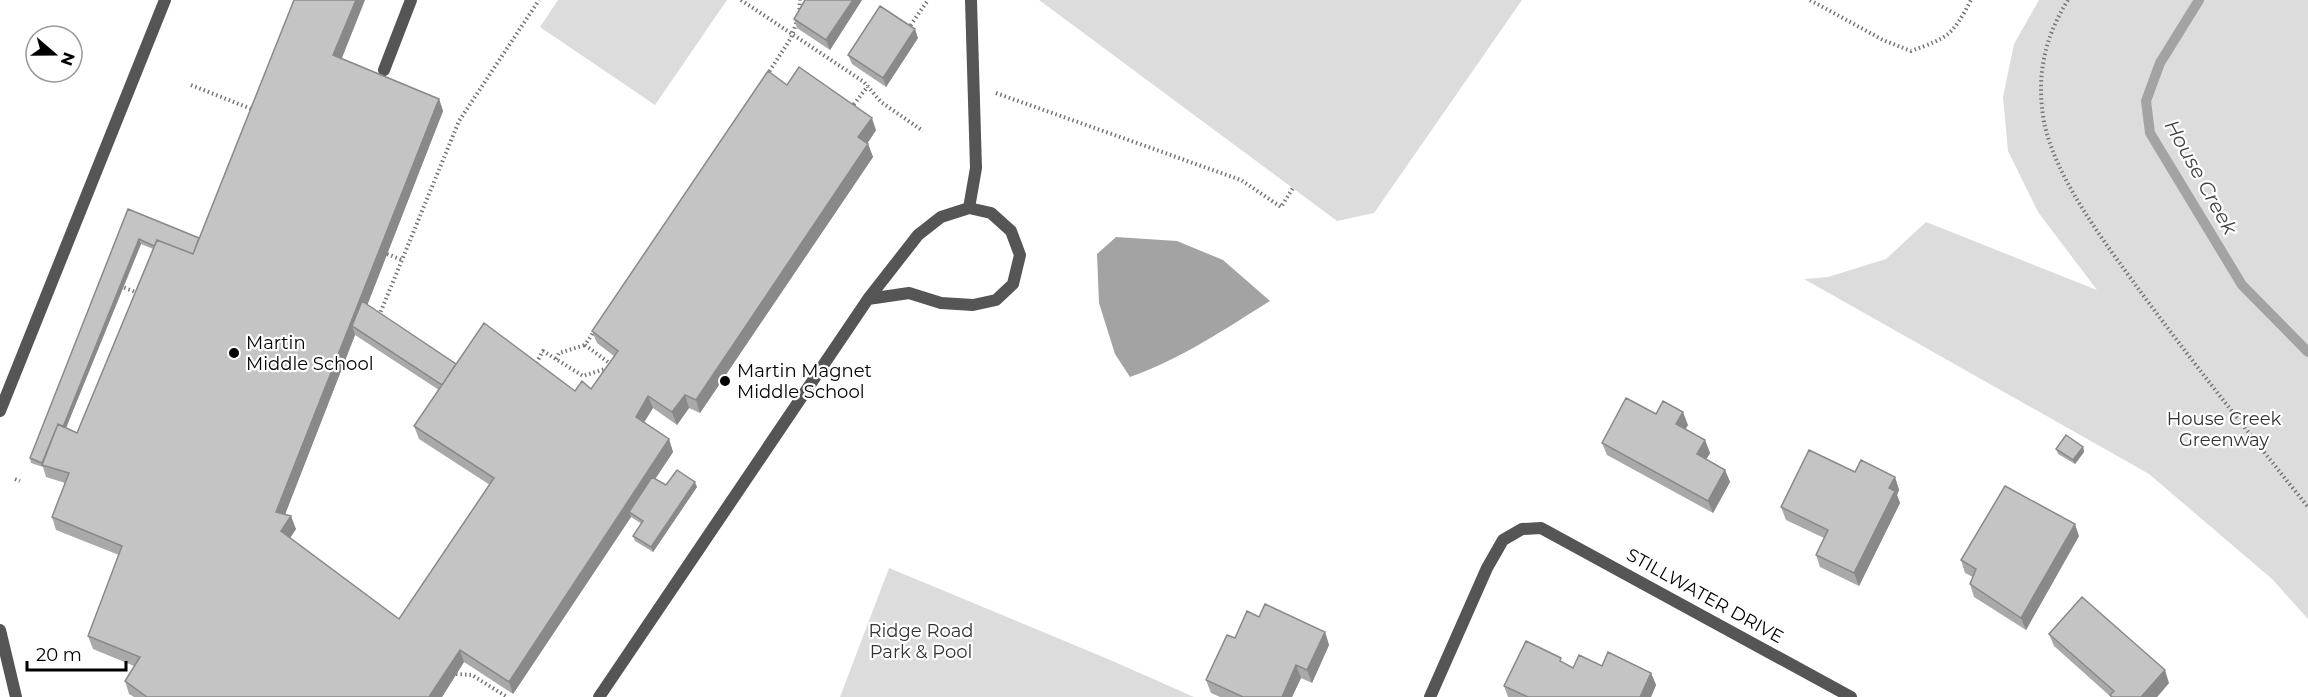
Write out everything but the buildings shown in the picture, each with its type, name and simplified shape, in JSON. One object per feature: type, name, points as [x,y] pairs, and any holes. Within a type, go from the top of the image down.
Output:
[{"type":"street","points":[[0,411],[165,0]]},
{"type":"street","points":[[384,70],[411,0]]},
{"type":"street","points":[[969,208],[976,168],[971,0]]},
{"type":"street","points":[[598,697],[868,299],[918,235],[941,217],[969,208],[991,213],[1011,231],[1020,255],[1013,284],[996,300],[973,305],[941,303],[909,293],[868,299]]},
{"type":"street","name":"STILLWATER DRIVE","points":[[1430,697],[1487,568],[1503,540],[1522,529],[1541,528],[1851,697]]},
{"type":"street","points":[[0,630],[16,697]]},
{"type":"path","points":[[741,0],[793,33],[868,86],[881,102],[923,131]]},
{"type":"path","points":[[765,78],[793,33],[800,0]]},
{"type":"path","points":[[907,31],[928,0]]},
{"type":"path","points":[[1810,0],[1883,40],[1911,51],[1937,42],[1956,29],[1971,0]]},
{"type":"path","points":[[2067,0],[2051,31],[2042,62],[2040,86],[2045,124],[2059,165],[2083,208],[2111,250],[2193,363],[2308,507]]},
{"type":"path","points":[[378,319],[459,121],[538,1]]},
{"type":"path","points":[[191,85],[256,111],[253,118]]},
{"type":"path","points":[[848,111],[868,86]]},
{"type":"path","points":[[992,92],[1240,180],[1281,207],[1293,188]]},
{"type":"path","points":[[387,254],[402,260]]},
{"type":"path","points":[[111,282],[144,295]]},
{"type":"path","points":[[556,359],[559,353],[585,345],[598,325]]},
{"type":"path","points":[[533,369],[543,351],[583,376],[616,368],[585,345]]},
{"type":"path","points":[[15,479],[21,481]]},
{"type":"path","points":[[456,674],[472,675],[507,697]]},
{"type":"green space","points":[[558,0],[727,0],[655,105],[540,27]]},
{"type":"green space","points":[[1039,0],[1522,0],[1374,213],[1337,221]]},
{"type":"green space","name":"House Creek Greenway","points":[[2039,0],[2308,0],[2308,619],[2272,579],[2149,474],[1804,279],[1828,277],[1886,259],[1926,222],[2097,290],[2038,212],[2008,151],[2003,97],[2014,44]]},
{"type":"green space","name":"Ridge Road Park & Pool","points":[[889,568],[1108,659],[1194,697],[840,697]]},
{"type":"shaded area","points":[[1116,237],[1177,241],[1223,260],[1270,301],[1185,352],[1130,377],[1115,354],[1099,303],[1097,254]]},
{"type":"waterway","name":"House Creek","points":[[2199,0],[2160,63],[2146,101],[2150,133],[2242,285],[2308,352]]},
{"type":"place","name":"Martin Middle School","points":[[234,353]]},
{"type":"place","name":"Martin Magnet Middle School","points":[[725,381]]}]
